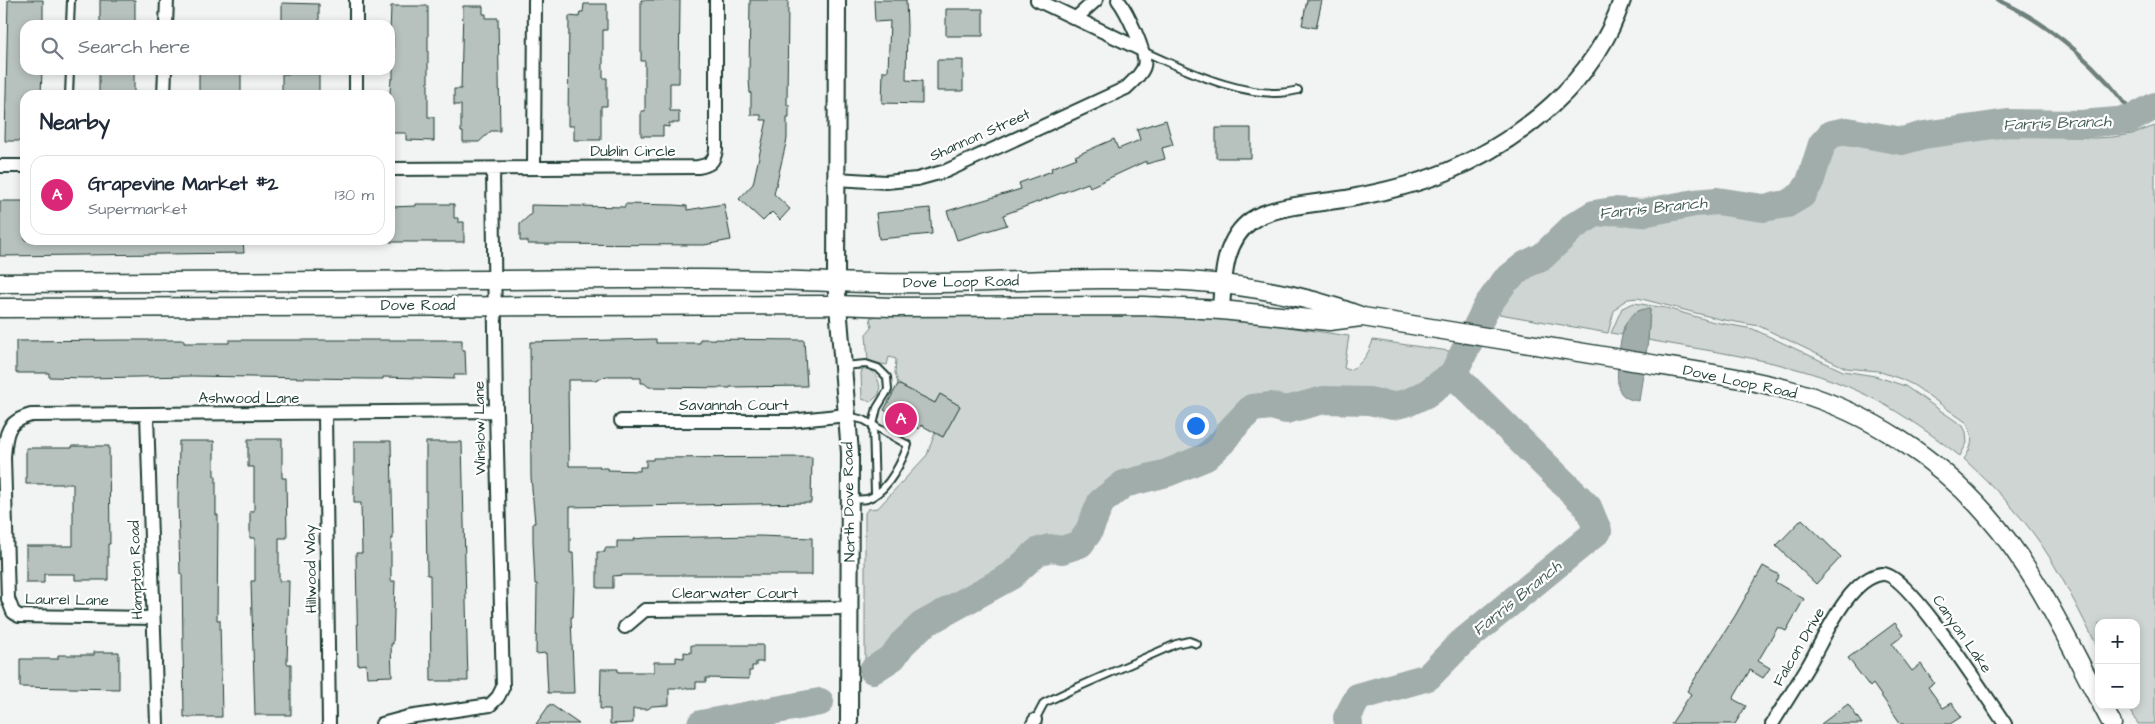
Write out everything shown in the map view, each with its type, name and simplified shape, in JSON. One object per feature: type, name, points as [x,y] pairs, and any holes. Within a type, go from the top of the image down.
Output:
[{"type":"main road","name":"Dove Road","points":[[0,283],[698,279],[836,281]]},
{"type":"main road","name":"Dove Loop Road","points":[[836,281],[876,284],[953,284],[1079,280],[1161,280],[1223,283],[1267,290],[1326,303],[1362,317],[1726,376],[1798,393],[1863,419],[1925,457],[1943,471],[1985,512],[2034,578],[2095,692]]},
{"type":"main road","name":"Dove Road","points":[[0,308],[495,304],[837,305]]},
{"type":"main road","name":"Dove Loop Road","points":[[837,305],[892,308],[1143,306],[1221,310],[1329,321],[1362,317]]},
{"type":"main road","points":[[2104,709],[2112,724]]},
{"type":"street","points":[[166,0],[166,20]]},
{"type":"street","points":[[356,0],[356,20]]},
{"type":"street","points":[[534,168],[535,0]]},
{"type":"street","name":"Dublin Circle","points":[[395,169],[698,167],[709,165],[714,159],[716,150],[716,0]]},
{"type":"street","points":[[836,281],[837,0]]},
{"type":"street","points":[[1037,0],[1142,50]]},
{"type":"street","points":[[1076,18],[1096,0]]},
{"type":"street","points":[[1118,0],[1126,10],[1142,50]]},
{"type":"street","points":[[1221,310],[1224,270],[1234,239],[1253,219],[1285,208],[1356,197],[1422,180],[1446,172],[1480,156],[1537,117],[1577,79],[1600,49],[1622,0]]},
{"type":"street","name":"Shannon Street","points":[[836,179],[886,182],[917,178],[946,171],[1126,88],[1144,67],[1145,58],[1142,50]]},
{"type":"street","points":[[164,90],[165,75]]},
{"type":"street","points":[[356,75],[356,90]]},
{"type":"street","points":[[0,166],[20,166]]},
{"type":"street","name":"Winslow Lane","points":[[382,724],[408,717],[490,705],[498,697],[503,687],[496,411],[493,169]]},
{"type":"street","name":"North Dove Road","points":[[836,281],[847,415],[850,500],[850,724]]},
{"type":"street","name":"Ashwood Lane","points":[[8,431],[18,419],[31,415],[325,414],[496,411]]},
{"type":"street","name":"Hampton Road","points":[[147,414],[157,724]]},
{"type":"street","name":"Hillwood Way","points":[[325,414],[329,724]]},
{"type":"street","name":"Savannah Court","points":[[621,422],[790,421],[847,415]]},
{"type":"street","name":"Laurel Lane","points":[[8,431],[4,457],[8,599],[13,612],[19,616],[153,618]]},
{"type":"street","name":"Falcon Drive","points":[[1772,724],[1809,664],[1828,626],[1842,606],[1868,578],[1883,573]]},
{"type":"street","name":"Canyon Lake","points":[[1883,573],[1897,579],[1922,604],[2005,724]]},
{"type":"street","name":"Clearwater Court","points":[[625,626],[644,610],[850,608]]},
{"type":"lane","points":[[70,20],[71,0]]},
{"type":"lane","points":[[1142,50],[1218,82],[1268,94],[1298,90]]},
{"type":"lane","points":[[69,90],[70,75]]},
{"type":"lane","points":[[843,366],[866,364],[878,368],[887,377],[888,390],[877,408],[874,425],[875,493]]},
{"type":"lane","points":[[847,415],[864,420],[908,445],[902,461],[889,482],[867,499],[850,500]]},
{"type":"lane","points":[[1034,722],[1044,703],[1068,691],[1176,644],[1189,641],[1197,644]]},
{"type":"shaded area","points":[[2155,126],[2155,724],[2138,724],[2130,709],[2140,709],[2140,619],[2095,619],[2095,642],[2063,580],[2041,544],[2010,505],[1964,459],[1972,441],[1967,423],[1915,386],[1878,371],[1846,368],[1759,326],[1719,319],[1638,298],[1628,299],[1614,311],[1608,333],[1488,312],[1496,305],[1521,272],[1550,260],[1570,237],[1598,220],[1639,221],[1701,209],[1758,217],[1785,214],[1803,207],[1812,197],[1821,179],[1828,157],[1837,143],[1847,139],[1883,151],[1913,151],[1941,141],[1986,139],[2014,134],[2094,138],[2132,134]]},
{"type":"shaded area","points":[[1634,303],[1666,308],[1714,322],[1753,329],[1843,371],[1875,376],[1905,386],[1963,426],[1966,432],[1967,443],[1960,456],[1885,405],[1848,386],[1820,376],[1764,361],[1648,340],[1650,310],[1624,326],[1622,335],[1611,333],[1622,308]]},
{"type":"shaded area","points":[[1644,309],[1650,309],[1648,340],[1639,401],[1627,398],[1621,393],[1618,368],[1620,345],[1625,326],[1633,314]]},
{"type":"shaded area","points":[[879,315],[1178,315],[1268,324],[1349,336],[1344,368],[1349,370],[1358,365],[1364,358],[1373,340],[1463,353],[1453,374],[1426,394],[1409,402],[1393,406],[1369,401],[1324,400],[1286,410],[1271,406],[1252,408],[1206,457],[1167,473],[1124,484],[1101,502],[1088,533],[1080,544],[1062,550],[1050,548],[1037,552],[1011,576],[922,625],[902,644],[893,657],[865,675],[865,513],[868,509],[878,508],[927,455],[935,433],[943,437],[960,406],[940,394],[935,403],[898,384],[895,373],[896,359],[889,357],[887,365],[868,362],[866,334],[872,327],[870,318]]},
{"type":"shaded area","points":[[867,368],[876,375],[880,386],[879,394],[871,402],[862,399],[861,373],[862,370]]},
{"type":"building","points":[[8,0],[43,0],[43,20],[20,20],[20,75],[42,75],[41,90],[20,90],[20,141],[5,141]]},
{"type":"building","points":[[100,0],[135,0],[135,20],[100,20]]},
{"type":"building","points":[[641,0],[680,0],[679,83],[670,83],[670,111],[679,111],[679,123],[669,123],[669,127],[663,126],[663,136],[641,136],[641,111],[645,111],[645,61],[641,61]]},
{"type":"building","points":[[750,0],[788,0],[787,105],[789,105],[789,118],[787,118],[787,139],[774,194],[790,209],[780,220],[772,212],[763,221],[739,199],[753,184],[767,120],[761,120],[761,115],[751,115],[749,79]]},
{"type":"building","points":[[874,0],[906,0],[906,80],[922,81],[922,104],[882,103],[883,71],[888,71],[890,21],[875,22]]},
{"type":"building","points":[[1307,0],[1322,0],[1316,28],[1302,25]]},
{"type":"building","points":[[282,3],[319,4],[319,20],[282,20]]},
{"type":"building","points":[[584,4],[607,4],[607,30],[603,30],[603,78],[607,78],[607,106],[601,106],[601,140],[574,140],[574,126],[568,126],[569,16],[579,17],[580,12],[583,12]]},
{"type":"building","points":[[391,6],[428,6],[428,117],[434,117],[434,141],[406,140],[406,133],[395,133],[395,90],[390,90],[391,79],[395,75],[395,20],[390,20]]},
{"type":"building","points":[[463,6],[483,6],[483,14],[486,14],[486,18],[498,18],[500,131],[491,131],[479,142],[463,142],[461,105],[454,105],[454,89],[461,89]]},
{"type":"building","points":[[946,9],[983,9],[983,36],[946,36]]},
{"type":"building","points":[[937,60],[963,60],[963,91],[937,91]]},
{"type":"building","points":[[99,75],[134,75],[134,90],[99,90]]},
{"type":"building","points":[[199,75],[241,75],[241,90],[199,90]]},
{"type":"building","points":[[282,75],[319,75],[319,90],[282,90]]},
{"type":"building","points":[[1166,120],[1173,145],[1162,148],[1165,159],[1146,164],[1146,161],[1090,187],[1088,183],[1003,215],[1007,225],[957,240],[947,211],[1021,189],[1019,183],[1052,171],[1051,168],[1077,158],[1075,156],[1114,139],[1118,149],[1140,140],[1137,129]]},
{"type":"building","points":[[1216,128],[1251,128],[1251,158],[1216,158]]},
{"type":"building","points":[[0,201],[20,201],[20,245],[243,245],[244,253],[0,256]]},
{"type":"building","points":[[416,204],[454,204],[454,218],[458,218],[458,222],[464,222],[464,242],[395,242],[395,207],[416,206]]},
{"type":"building","points":[[625,204],[687,206],[687,210],[724,204],[731,240],[704,245],[528,244],[528,241],[520,241],[520,224],[531,214],[531,205],[625,207]]},
{"type":"building","points":[[930,208],[932,234],[879,239],[876,213]]},
{"type":"building","points":[[656,339],[656,343],[700,343],[700,339],[804,340],[807,386],[730,388],[649,387],[641,383],[641,378],[633,378],[633,376],[607,376],[595,380],[568,380],[569,466],[600,466],[600,468],[608,468],[608,470],[640,471],[640,467],[646,467],[646,460],[653,460],[653,458],[812,457],[811,503],[570,507],[570,553],[573,553],[574,582],[573,617],[571,617],[574,693],[548,693],[546,653],[536,654],[537,584],[535,584],[533,523],[535,523],[531,477],[530,342]]},
{"type":"building","points":[[184,340],[184,343],[229,343],[229,340],[462,340],[462,350],[465,350],[466,375],[454,375],[454,379],[192,376],[85,378],[49,377],[49,373],[16,373],[16,341]]},
{"type":"building","points":[[898,384],[935,403],[940,394],[960,406],[943,437],[921,425],[919,429],[884,410]]},
{"type":"building","points":[[248,439],[282,439],[282,478],[286,478],[287,538],[279,538],[279,581],[289,581],[287,664],[291,664],[291,715],[255,715],[251,581],[255,581],[255,538],[250,538],[250,511],[254,511],[254,467],[248,467]]},
{"type":"building","points":[[179,441],[214,441],[216,515],[218,515],[217,620],[220,620],[222,717],[184,717],[182,574],[180,574],[178,503]]},
{"type":"building","points":[[354,441],[391,441],[393,539],[391,539],[391,581],[395,581],[393,644],[391,644],[392,676],[367,677],[366,664],[358,665],[356,553],[362,553],[361,503],[354,503]]},
{"type":"building","points":[[426,442],[462,442],[468,681],[431,681],[430,575],[427,575]]},
{"type":"building","points":[[72,446],[109,446],[110,544],[108,544],[108,580],[75,580],[75,574],[44,574],[44,583],[26,583],[26,546],[73,546],[73,484],[26,484],[26,448],[72,448]]},
{"type":"building","points":[[1802,519],[1841,557],[1816,584],[1776,546]]},
{"type":"building","points":[[759,536],[812,538],[812,575],[625,575],[613,576],[613,588],[597,588],[597,552],[605,552],[605,548],[617,548],[617,541],[634,541],[634,539],[646,538]]},
{"type":"building","points":[[1763,566],[1779,575],[1775,582],[1804,599],[1786,631],[1778,627],[1758,661],[1770,668],[1763,678],[1750,670],[1733,699],[1746,706],[1735,724],[1671,724],[1691,694],[1687,691],[1735,616]]},
{"type":"building","points":[[1895,623],[1904,635],[1892,644],[1912,671],[1921,664],[1934,683],[1928,687],[1943,708],[1952,703],[1961,717],[1950,724],[1901,724],[1873,684],[1870,687],[1848,658]]},
{"type":"building","points":[[691,645],[763,645],[763,662],[756,662],[756,666],[752,666],[752,671],[749,671],[749,679],[706,678],[706,682],[696,682],[696,688],[669,688],[669,705],[652,706],[648,709],[633,709],[633,723],[610,724],[610,709],[600,709],[601,669],[618,669],[618,672],[654,672],[654,662],[676,662],[676,657],[684,658],[684,652],[691,653]]},
{"type":"building","points":[[94,652],[119,652],[119,689],[20,687],[20,659],[58,659],[58,655],[94,655]]},
{"type":"building","points":[[550,704],[579,724],[536,724]]},
{"type":"building","points":[[1848,704],[1862,724],[1821,724]]},
{"type":"waterway","points":[[1998,0],[2018,10],[2056,35],[2092,65],[2108,82],[2135,118]]},
{"type":"waterway","name":"Farris Branch","points":[[1349,724],[1347,718],[1358,697],[1428,677],[1460,644],[1598,531],[1588,507],[1453,374],[1487,306],[1505,281],[1525,265],[1543,256],[1574,226],[1594,214],[1613,211],[1642,213],[1695,203],[1717,201],[1763,208],[1787,204],[1802,195],[1810,182],[1822,144],[1831,134],[1847,131],[1902,141],[1924,135],[2008,123],[2081,124],[2129,120],[2155,106]]},
{"type":"waterway","points":[[873,670],[893,657],[902,644],[922,625],[1011,576],[1037,552],[1050,548],[1062,550],[1080,544],[1088,533],[1101,502],[1124,484],[1167,473],[1206,457],[1252,408],[1271,406],[1286,410],[1324,400],[1369,401],[1393,406],[1409,402],[1426,394],[1453,374]]},
{"type":"waterway","points":[[701,724],[820,702]]},
{"type":"place","name":"Grapevine Market #2","points":[[901,419]]}]
